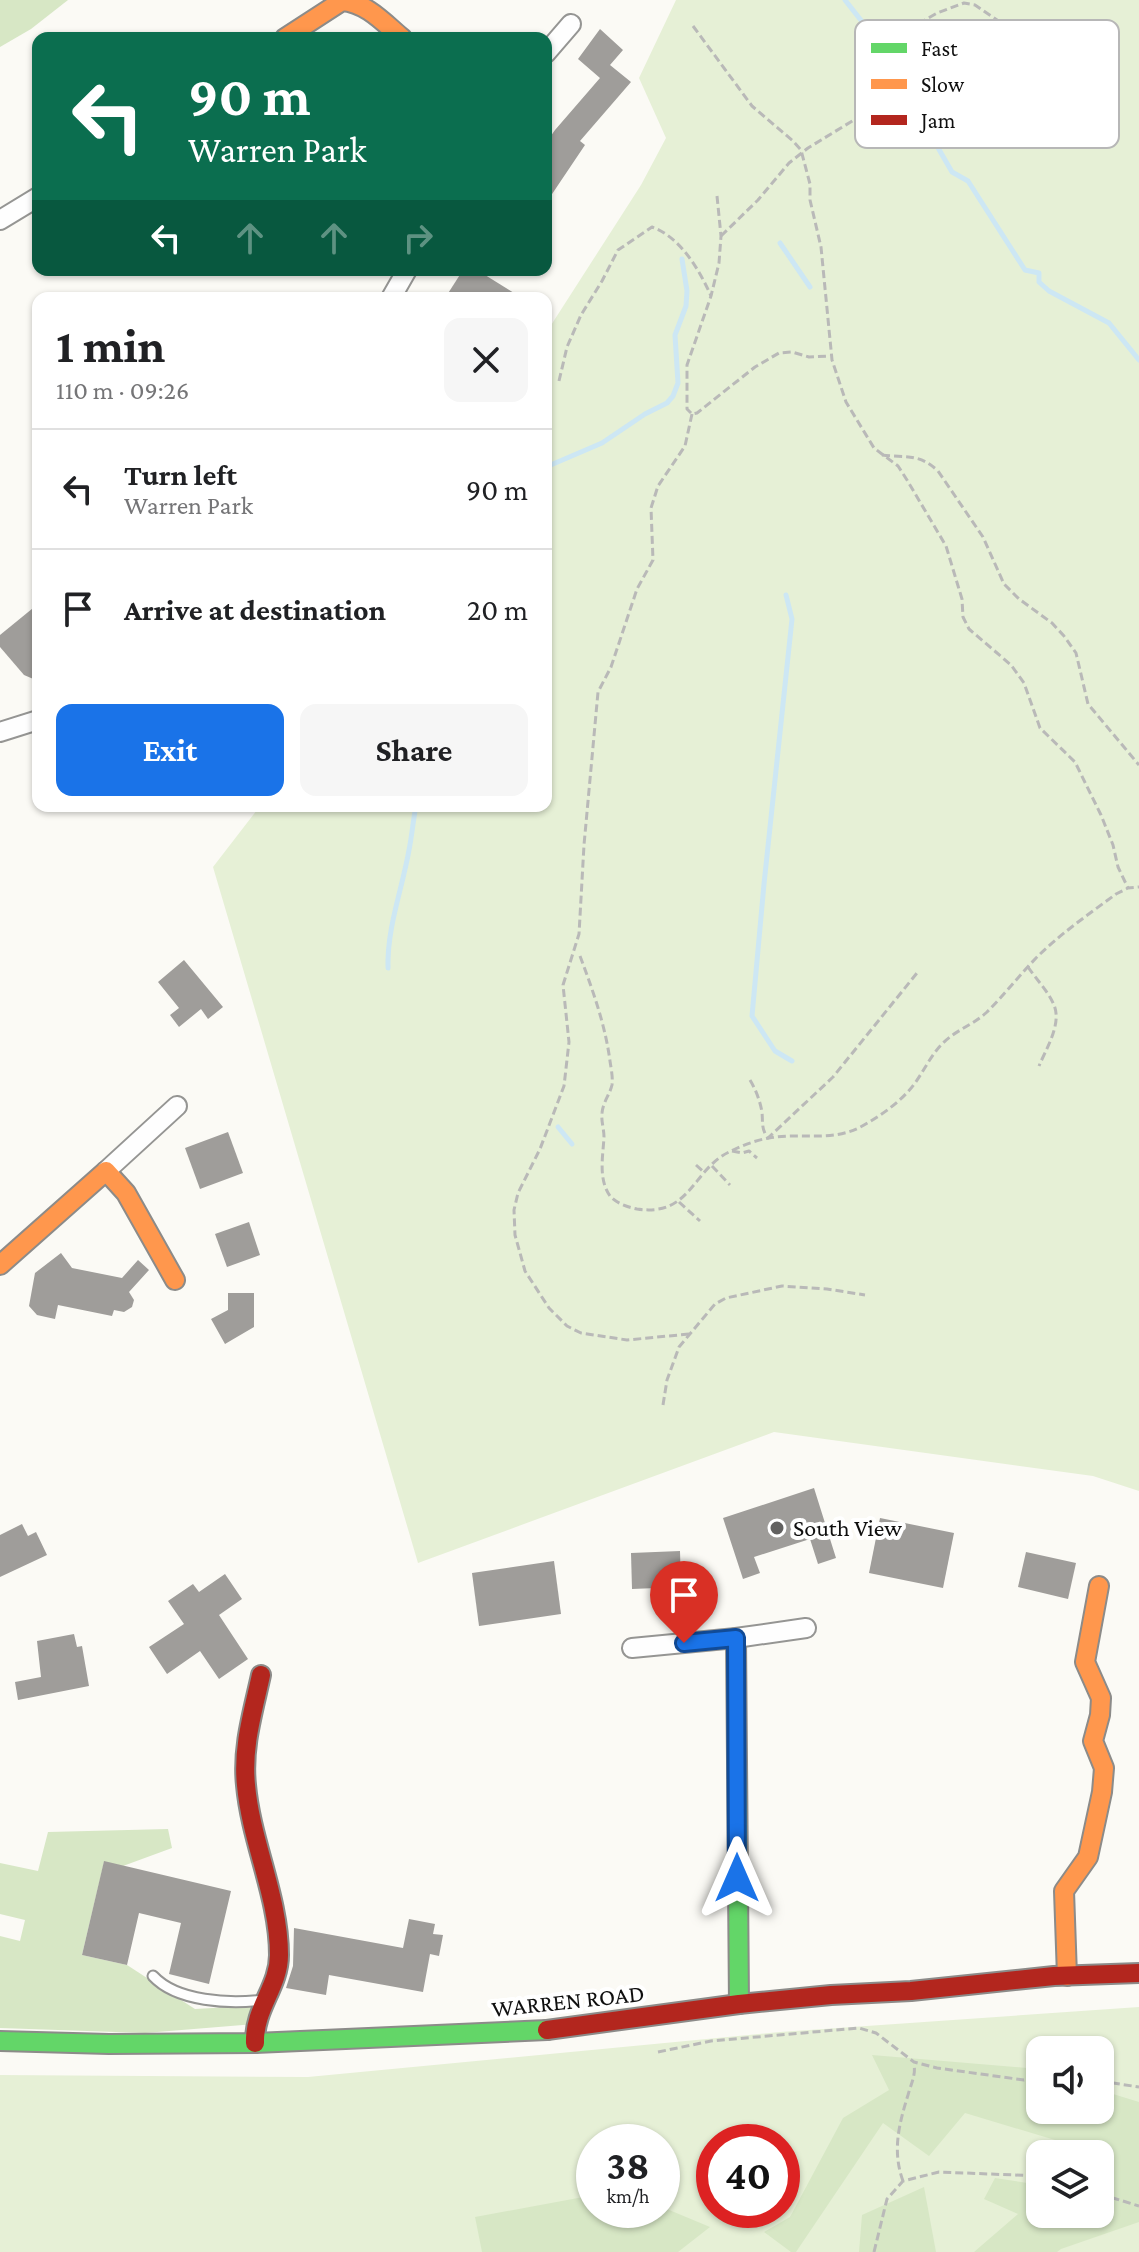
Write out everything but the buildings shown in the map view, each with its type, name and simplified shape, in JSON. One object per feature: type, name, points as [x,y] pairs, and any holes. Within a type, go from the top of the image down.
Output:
[{"type":"street","points":[[294,32],[342,1],[350,0],[394,32]]},
{"type":"street","points":[[552,46],[571,24]]},
{"type":"street","points":[[0,220],[32,201]]},
{"type":"street","points":[[0,732],[32,722]]},
{"type":"street","points":[[0,1265],[177,1106]]},
{"type":"street","points":[[106,1171],[126,1193],[175,1280]]},
{"type":"street","points":[[1067,1976],[1064,1891],[1088,1857],[1104,1768],[1093,1741],[1101,1698],[1085,1662],[1099,1586]]},
{"type":"street","points":[[632,1648],[806,1628]]},
{"type":"street","points":[[736,1638],[739,2004]]},
{"type":"street","points":[[255,2043],[255,2024],[279,1960],[275,1915],[247,1799],[244,1757],[261,1675]]},
{"type":"street","name":"WARREN ROAD","points":[[0,2041],[255,2043],[543,2031],[739,2004],[831,1995],[1139,1973]]},
{"type":"lane","points":[[153,1976],[174,1991],[206,1998],[241,2002],[266,2000]]},
{"type":"path","points":[[926,20],[964,3],[975,5],[997,20]]},
{"type":"path","points":[[693,26],[752,106],[793,141],[802,153],[821,247],[832,355],[846,402],[874,448],[898,466],[946,546],[962,599],[963,617],[969,629],[1011,665],[1024,683],[1040,728],[1075,762],[1087,783],[1128,888]]},
{"type":"path","points":[[721,236],[758,200],[789,163],[855,120]]},
{"type":"path","points":[[692,414],[687,409],[687,365],[719,263],[721,236],[717,196]]},
{"type":"path","points":[[559,381],[567,347],[581,315],[618,250],[652,227],[677,242],[711,296]]},
{"type":"path","points":[[692,414],[779,353],[792,352],[809,357],[832,355]]},
{"type":"path","points":[[689,1334],[627,1340],[581,1333],[567,1326],[549,1308],[525,1271],[515,1235],[514,1210],[518,1193],[540,1149],[564,1086],[569,1042],[563,985],[579,934],[598,692],[611,667],[637,589],[653,560],[651,508],[658,486],[685,446],[692,414]]},
{"type":"path","points":[[882,455],[915,456],[938,471],[983,537],[1004,584],[1052,623],[1076,653],[1088,704],[1139,765]]},
{"type":"path","points":[[580,956],[606,1033],[613,1079],[602,1111],[602,1159],[606,1188],[612,1199],[632,1208],[653,1209],[679,1202],[722,1156],[732,1151],[768,1138],[819,1137],[844,1134],[861,1127],[909,1090],[942,1044],[953,1033],[985,1013],[1038,956],[1093,911],[1128,888],[1139,887]]},
{"type":"path","points":[[1028,967],[1056,1011],[1053,1032],[1039,1066]]},
{"type":"path","points":[[768,1138],[833,1077],[917,973]]},
{"type":"path","points":[[750,1080],[762,1113],[762,1130],[768,1138]]},
{"type":"path","points":[[732,1151],[749,1151],[757,1158]]},
{"type":"path","points":[[696,1165],[705,1173]]},
{"type":"path","points":[[712,1166],[730,1185]]},
{"type":"path","points":[[679,1202],[700,1221]]},
{"type":"path","points":[[663,1405],[673,1359],[679,1347],[715,1304],[726,1298],[782,1286],[865,1295]]},
{"type":"path","points":[[658,2052],[711,2041],[859,2028],[876,2033],[914,2062],[1026,2080]]},
{"type":"path","points":[[903,2181],[896,2145],[915,2072],[914,2062]]},
{"type":"path","points":[[1114,2083],[1139,2087]]},
{"type":"path","points":[[874,2252],[887,2199],[903,2181],[939,2172],[1026,2175]]},
{"type":"path","points":[[1114,2198],[1139,2206]]},
{"type":"green space","points":[[0,0],[68,0],[31,29],[0,47]]},
{"type":"green space","points":[[676,0],[1139,0],[1139,1491],[1093,1476],[774,1432],[418,1563],[213,867],[255,812],[552,812],[552,324],[641,185],[666,138],[639,78]]},
{"type":"green space","points":[[168,1829],[172,1848],[123,1866],[104,1862],[82,1955],[127,1965],[195,2009],[264,2005],[255,2024],[145,2033],[0,2028],[0,1936],[20,1941],[25,1920],[0,1914],[0,1863],[38,1871],[48,1832]]},
{"type":"green space","points":[[1139,2007],[1139,2252],[0,2252],[0,2075],[308,2077],[780,2032]]},
{"type":"green space","points":[[872,2055],[1026,2068],[1026,2124],[1114,2124],[1114,2094],[1139,2102],[1139,2222],[1057,2252],[974,2252],[1018,2214],[984,2199],[995,2178],[1026,2183],[1026,2228],[1114,2228],[1114,2140],[1055,2140],[965,2113],[929,2156],[883,2123],[796,2252],[791,2252],[764,2232],[771,2228],[800,2228],[800,2198],[843,2118],[889,2090]]},
{"type":"green space","points":[[924,2187],[936,2252],[859,2252],[862,2215]]},
{"type":"green space","points":[[576,2198],[576,2228],[680,2228],[680,2214],[696,2221],[696,2228],[709,2228],[678,2252],[482,2252],[475,2217]]},
{"type":"waterway","points":[[845,0],[861,20]]},
{"type":"waterway","points":[[938,148],[952,172],[968,181],[1025,270],[1039,273],[1039,282],[1049,291],[1109,323],[1139,360]]},
{"type":"waterway","points":[[780,243],[810,287]]},
{"type":"waterway","points":[[552,464],[602,443],[667,403],[673,396],[678,383],[675,335],[686,306],[687,291],[682,259]]},
{"type":"waterway","points":[[786,595],[792,619],[752,1016],[775,1051],[792,1061]]},
{"type":"waterway","points":[[388,968],[392,923],[415,812]]},
{"type":"waterway","points":[[558,1127],[572,1144]]},
{"type":"traffic: fast","points":[[736,1638],[739,2004]]},
{"type":"traffic: fast","points":[[0,2041],[255,2043],[547,2030]]},
{"type":"traffic: slow","points":[[294,32],[342,1],[367,10],[395,32]]},
{"type":"traffic: slow","points":[[0,1265],[106,1171],[126,1193],[175,1280]]},
{"type":"traffic: slow","points":[[1067,1976],[1064,1891],[1088,1857],[1104,1768],[1093,1741],[1101,1698],[1085,1662],[1099,1586]]},
{"type":"traffic: jam","points":[[255,2043],[258,2019],[275,1977],[279,1955],[275,1912],[253,1827],[245,1771],[247,1743],[261,1675]]},
{"type":"traffic: jam","points":[[547,2030],[831,1995],[911,1991],[1054,1976],[1139,1973]]},
{"type":"place","name":"South View","points":[[777,1528]]},
{"type":"route","points":[[684,1643],[736,1638],[737,1878]]}]
